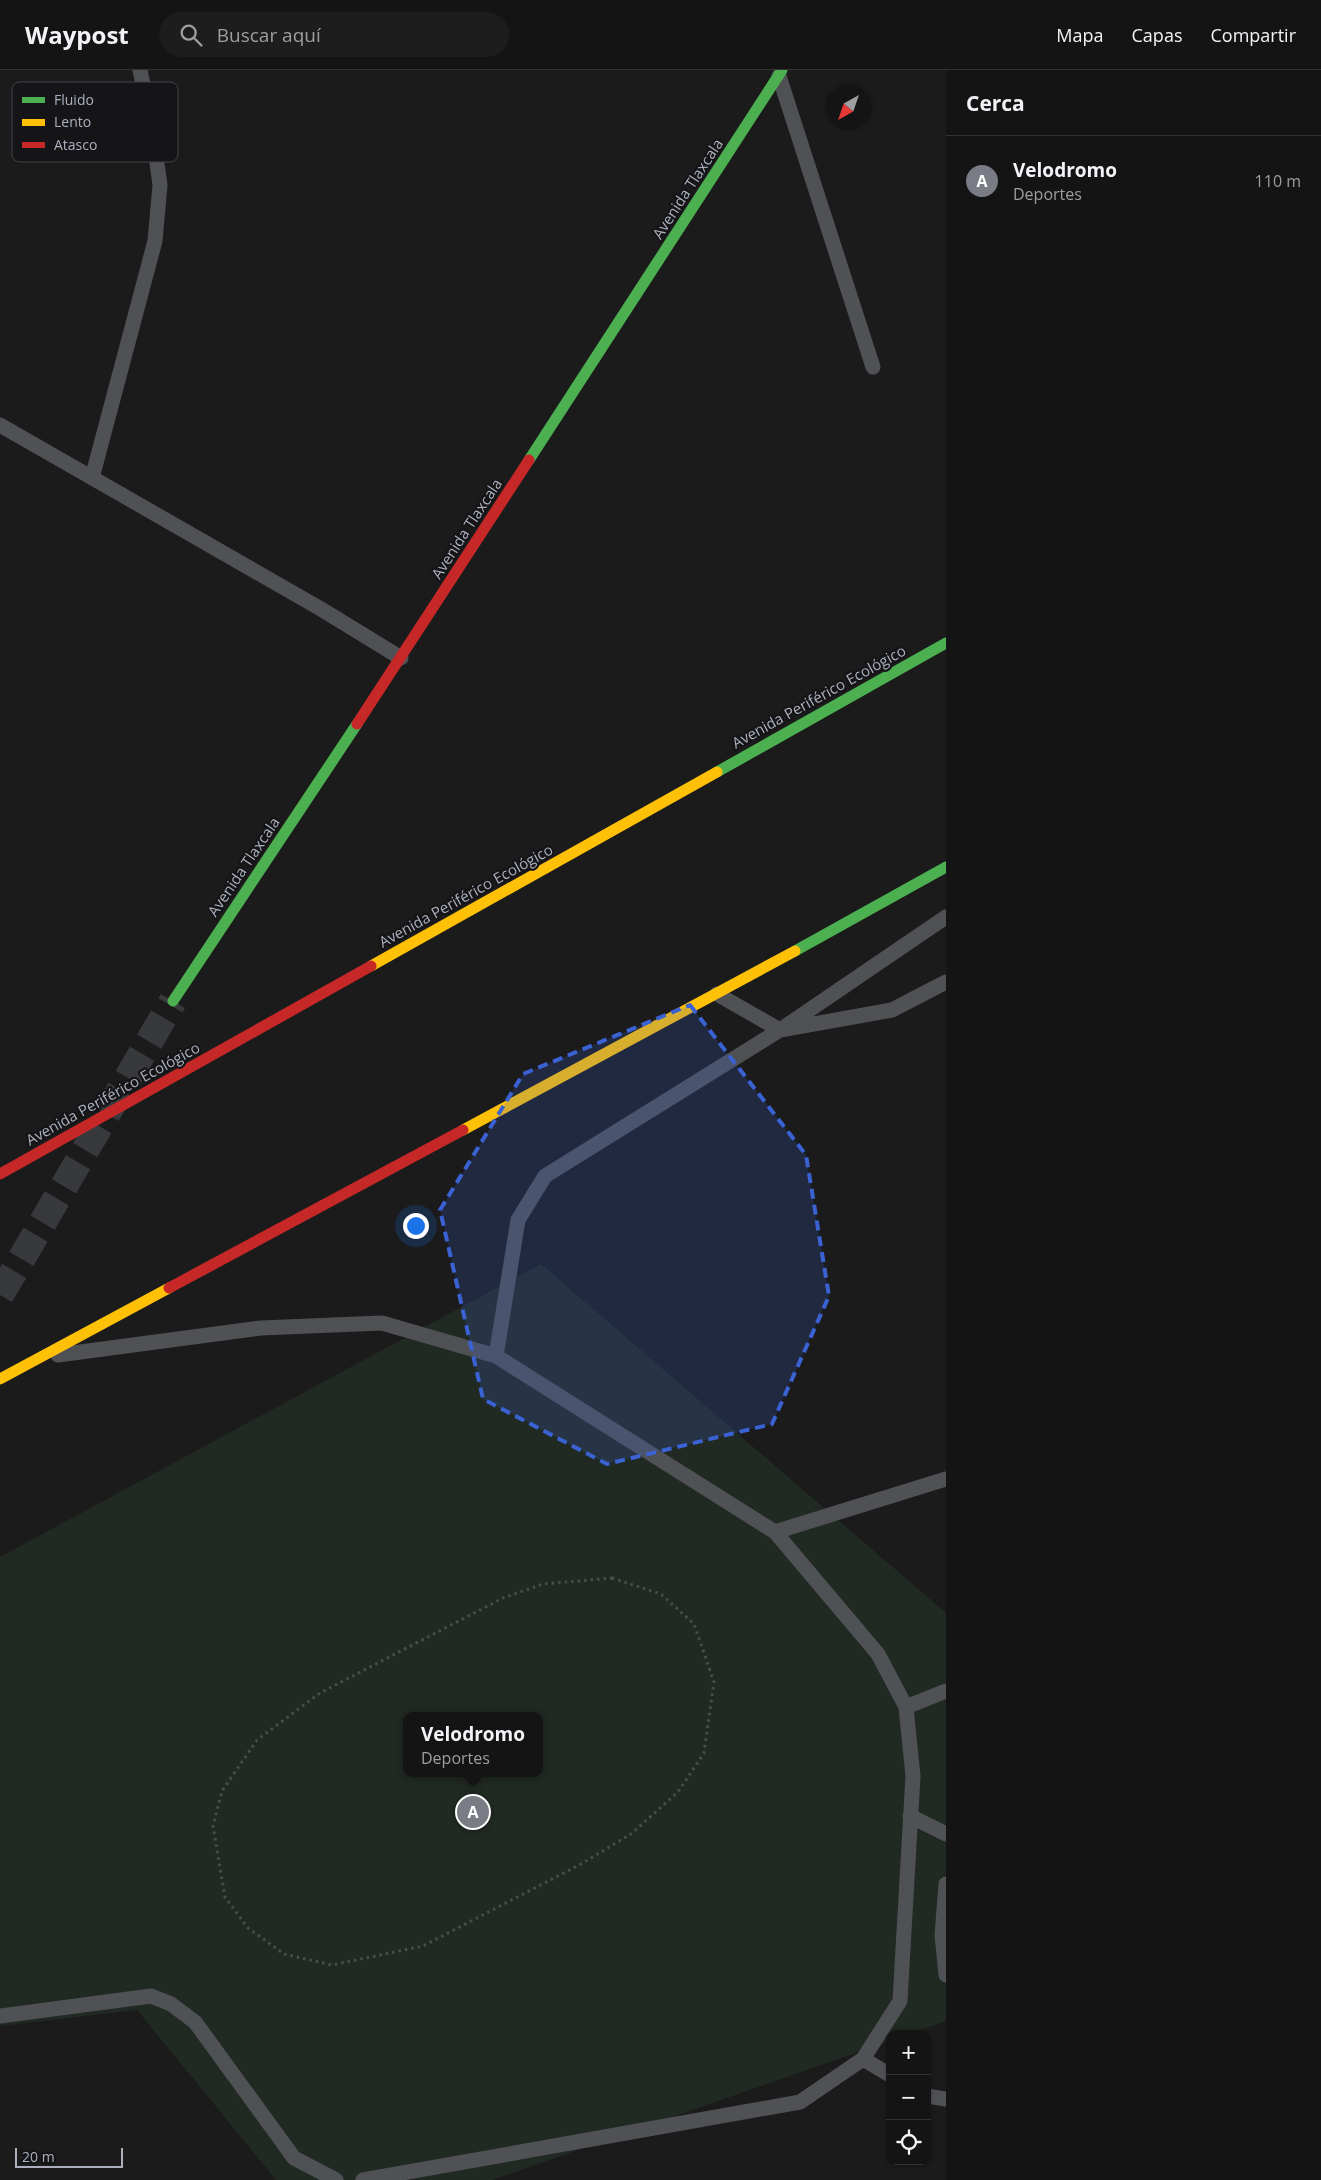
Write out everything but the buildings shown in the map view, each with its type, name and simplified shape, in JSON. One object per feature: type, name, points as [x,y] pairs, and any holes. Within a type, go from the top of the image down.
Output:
[{"type":"main road","name":"Avenida Tlaxcala","points":[[173,1001],[401,658],[781,73]]},
{"type":"main road","name":"Avenida Periférico Ecológico","points":[[0,1174],[946,643]]},
{"type":"main road","points":[[0,1379],[717,994],[946,867]]},
{"type":"lane","points":[[781,73],[873,367]]},
{"type":"lane","points":[[92,478],[155,241],[160,185],[157,162]]},
{"type":"lane","points":[[0,425],[320,608],[401,658]]},
{"type":"lane","points":[[496,1356],[518,1220],[545,1176],[780,1030],[946,917]]},
{"type":"lane","points":[[717,994],[780,1030],[892,1010],[946,982]]},
{"type":"lane","points":[[39,1358],[261,1328],[382,1323],[496,1356],[775,1532],[878,1654],[906,1707],[913,1776],[900,2001],[863,2059],[800,2102],[364,2180]]},
{"type":"lane","points":[[775,1532],[946,1479]]},
{"type":"lane","points":[[906,1707],[946,1691]]},
{"type":"lane","points":[[910,1816],[946,1834]]},
{"type":"lane","points":[[946,1884],[942,1935],[946,1975]]},
{"type":"lane","points":[[0,2016],[151,1996],[171,2004],[195,2022],[294,2158],[336,2180]]},
{"type":"lane","points":[[863,2059],[886,2073]]},
{"type":"lane","points":[[931,2097],[946,2100]]},
{"type":"path","points":[[612,1578],[662,1594],[694,1624],[714,1682],[704,1753],[678,1792],[631,1834],[581,1864],[423,1946],[332,1965],[284,1954],[248,1928],[226,1897],[220,1872],[213,1826],[222,1791],[257,1740],[320,1693],[503,1598],[543,1584],[612,1578]]},
{"type":"highlighted area","points":[[690,1005],[806,1155],[829,1296],[772,1424],[607,1464],[483,1399],[440,1210],[523,1074]]},
{"type":"shaded area","points":[[541,1264],[946,1613],[946,2021],[920,2030],[886,2030],[886,2042],[492,2180],[276,2180],[137,2010],[0,2026],[0,1557]]},
{"type":"tunnel","points":[[0,1295],[173,1001]]},
{"type":"traffic: fast","points":[[529,460],[782,70]]},
{"type":"traffic: fast","points":[[717,772],[946,643]]},
{"type":"traffic: fast","points":[[173,1001],[357,724]]},
{"type":"traffic: fast","points":[[795,951],[946,867]]},
{"type":"traffic: slow","points":[[371,966],[717,772]]},
{"type":"traffic: slow","points":[[463,1130],[795,951]]},
{"type":"traffic: slow","points":[[0,1379],[169,1288]]},
{"type":"traffic: jam","points":[[357,724],[529,460]]},
{"type":"traffic: jam","points":[[0,1174],[371,966]]},
{"type":"traffic: jam","points":[[169,1288],[463,1130]]},
{"type":"place","name":"Velodromo","points":[[473,1812]]}]
